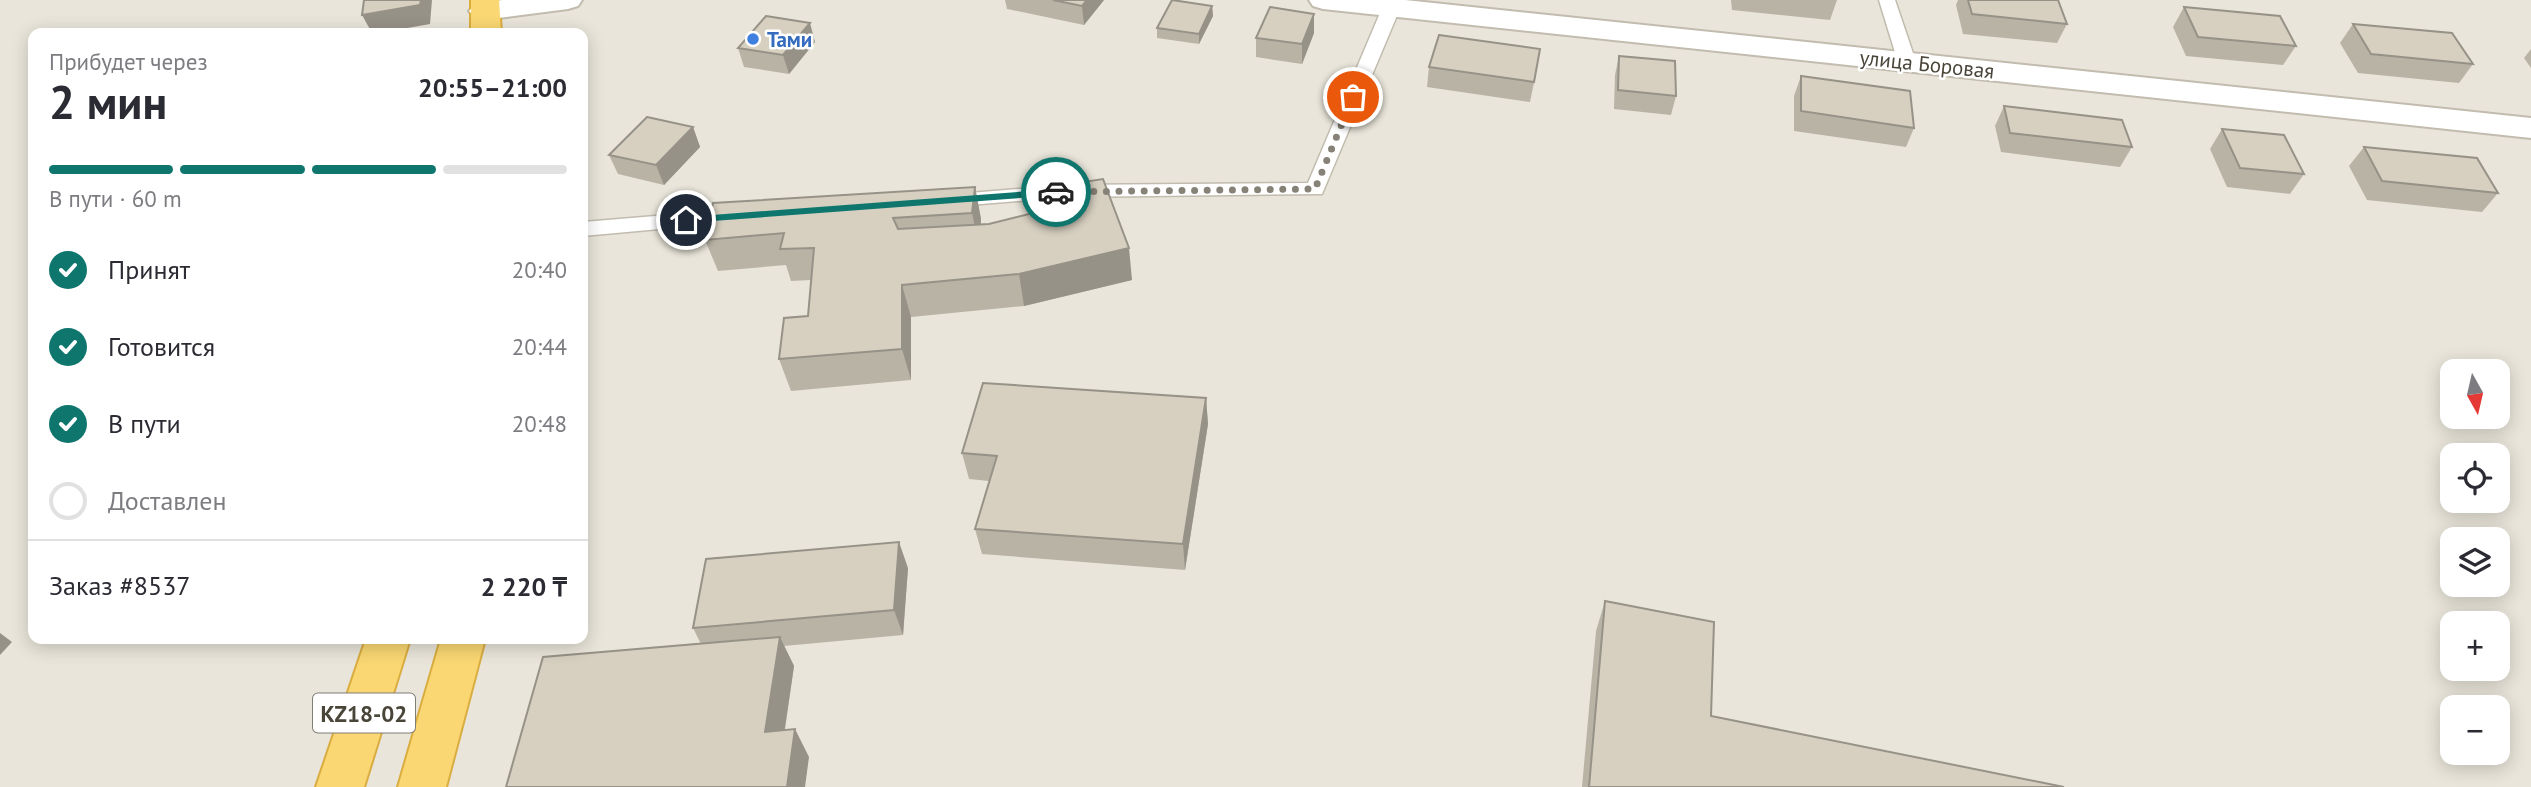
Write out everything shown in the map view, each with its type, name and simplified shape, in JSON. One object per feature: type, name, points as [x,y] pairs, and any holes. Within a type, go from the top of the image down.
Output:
[{"type":"highway","name":"KZ18-02","points":[[340,787],[386,644]]},
{"type":"highway","name":"KZ18-02","points":[[422,787],[462,644]]},
{"type":"street","points":[[485,15],[568,0]]},
{"type":"street","name":"улица Боровая","points":[[1323,0],[2531,128]]},
{"type":"lane","points":[[1887,0],[1907,62]]},
{"type":"lane","points":[[932,202],[1069,191],[1315,189],[1392,6]]},
{"type":"lane","points":[[588,229],[754,215]]},
{"type":"shaded area","points":[[0,0],[2531,0],[2531,787],[0,787]]},
{"type":"building","points":[[364,0],[421,0],[420,5],[362,15]]},
{"type":"building","points":[[1053,0],[1087,0],[1082,6]]},
{"type":"building","points":[[1172,0],[1212,6],[1199,34],[1157,28]]},
{"type":"building","points":[[1968,0],[2058,0],[2067,24],[1972,14]]},
{"type":"building","points":[[1270,7],[1314,14],[1302,44],[1256,38]]},
{"type":"building","points":[[2184,7],[2280,16],[2296,46],[2198,37]]},
{"type":"building","points":[[766,16],[810,23],[783,55],[738,48]]},
{"type":"building","points":[[2353,24],[2452,33],[2473,64],[2371,54]]},
{"type":"building","points":[[1439,35],[1540,49],[1534,82],[1429,67]]},
{"type":"building","points":[[1619,56],[1675,61],[1676,96],[1618,90]]},
{"type":"building","points":[[1801,76],[1910,91],[1914,128],[1801,111]]},
{"type":"building","points":[[2004,106],[2122,120],[2132,147],[2010,133]]},
{"type":"building","points":[[647,117],[693,127],[656,165],[609,155]]},
{"type":"building","points":[[2222,129],[2284,135],[2304,174],[2240,168]]},
{"type":"building","points":[[2364,147],[2477,158],[2498,193],[2382,181]]},
{"type":"building","points":[[1103,179],[1129,248],[1019,274],[902,285],[902,349],[779,359],[784,318],[808,316],[814,248],[780,249],[784,233],[705,240],[713,203],[975,187],[972,213],[893,218],[898,229],[989,224],[1061,206],[1057,186]]},
{"type":"building","points":[[983,383],[1206,398],[1183,544],[975,529],[997,456],[962,453]]},
{"type":"building","points":[[899,542],[894,610],[693,628],[706,559]]},
{"type":"building","points":[[1605,601],[1714,622],[1711,716],[2064,787],[1589,787]]},
{"type":"building","points":[[780,637],[765,732],[795,729],[787,787],[506,787],[543,657]]},
{"type":"way so far","points":[[1056,192],[1315,189],[1353,97]]},
{"type":"place","name":"Тами","points":[[753,39]]},
{"type":"route","points":[[686,220],[1056,192]]}]
